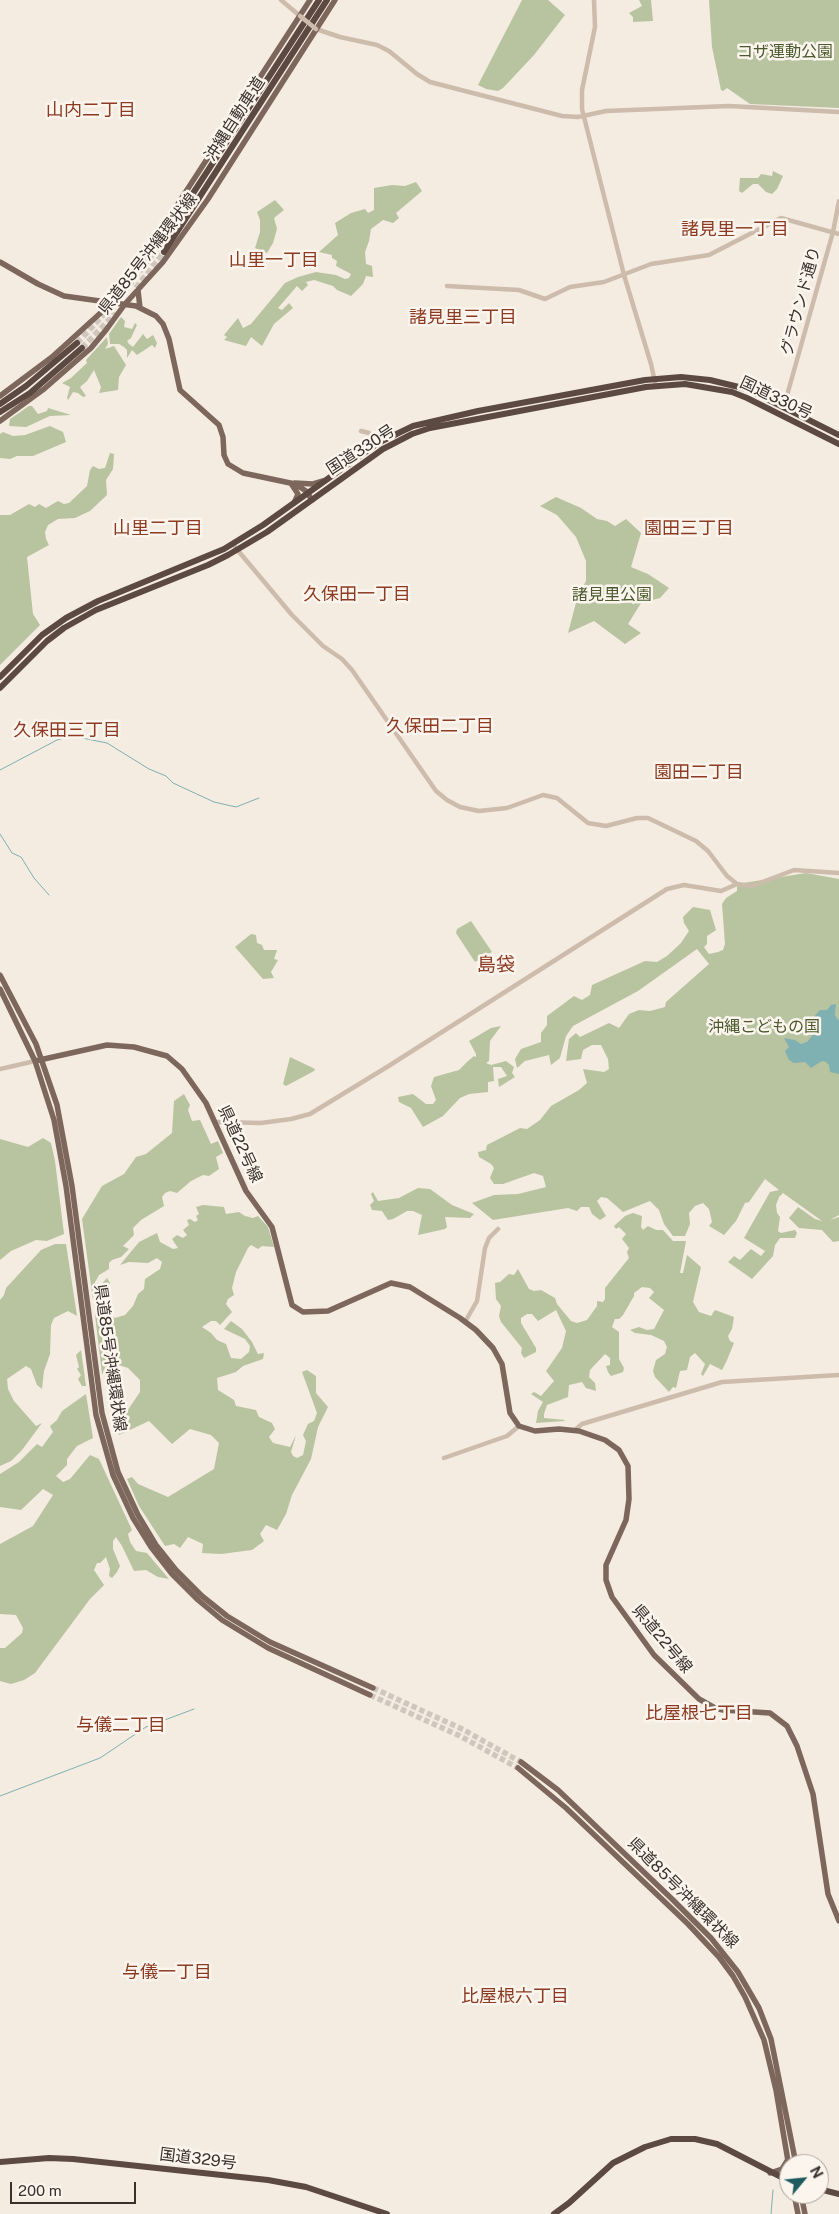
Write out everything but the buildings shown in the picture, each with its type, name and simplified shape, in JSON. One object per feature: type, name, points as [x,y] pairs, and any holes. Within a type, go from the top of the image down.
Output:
[{"type":"highway","name":"沖縄自動車道","points":[[158,247],[319,0]]},
{"type":"highway","name":"沖縄自動車道","points":[[164,252],[327,0]]},
{"type":"highway","points":[[0,404],[79,346],[30,393],[0,412]]},
{"type":"highway","name":"国道330号","points":[[0,677],[42,636],[66,618],[98,601],[235,547],[310,497],[402,430],[429,421],[681,377],[717,381],[747,389],[839,435]]},
{"type":"highway","name":"国道330号","points":[[655,383],[685,384],[732,392],[770,408],[839,444]]},
{"type":"highway","name":"国道330号","points":[[0,688],[47,641],[75,621],[105,606],[208,566],[292,506],[310,497],[328,480],[381,446]]},
{"type":"highway","points":[[554,2214],[563,2212],[613,2163],[638,2150],[671,2139],[688,2138],[708,2141],[779,2177]]},
{"type":"highway","name":"国道329号","points":[[0,2162],[68,2159],[268,2180],[312,2189],[388,2214]]},
{"type":"main road","name":"県道85号沖縄環状線","points":[[0,396],[41,366],[112,303],[171,217],[310,0]]},
{"type":"main road","name":"県道85号沖縄環状線","points":[[0,420],[38,394],[91,348],[124,304],[163,262],[193,221],[335,0]]},
{"type":"main road","points":[[0,262],[38,284],[64,296],[124,304],[140,308],[156,316],[163,324],[169,339],[180,390],[219,425],[223,437],[224,455],[228,464],[243,473],[288,482],[313,484],[328,480]]},
{"type":"main road","points":[[138,290],[140,308]]},
{"type":"main road","points":[[288,482],[300,487],[310,497]]},
{"type":"main road","points":[[288,482],[298,494],[292,506]]},
{"type":"main road","name":"県道85号沖縄環状線","points":[[0,975],[21,1013],[45,1078],[58,1135],[81,1273],[101,1437],[112,1475],[128,1509],[160,1559],[203,1604],[243,1634],[373,1688]]},
{"type":"main road","name":"県道85号沖縄環状線","points":[[0,989],[39,1060]]},
{"type":"main road","name":"県道22号線","points":[[39,1060],[107,1045],[134,1046],[167,1056],[182,1069],[216,1122],[233,1165],[244,1186],[272,1227],[280,1252],[288,1296],[292,1305],[298,1310],[306,1312],[332,1310],[381,1287],[396,1283],[422,1294],[465,1322],[486,1341],[500,1360],[510,1413],[519,1426],[535,1431],[575,1430],[613,1445],[622,1454],[628,1466],[629,1499],[626,1520],[608,1556],[605,1573],[612,1597],[631,1626],[659,1661],[707,1704],[723,1710],[763,1711],[782,1721],[792,1734],[812,1794],[819,1828],[826,1884],[839,1921]]},
{"type":"main road","name":"県道85号沖縄環状線","points":[[85,1304],[102,1413],[112,1454],[134,1507],[156,1545],[176,1570],[210,1602],[246,1629],[295,1657],[370,1695]]},
{"type":"main road","name":"県道85号沖縄環状線","points":[[521,1762],[558,1790],[672,1899],[711,1938],[738,1972],[755,2001],[771,2039],[794,2154]]},
{"type":"main road","name":"県道85号沖縄環状線","points":[[518,1768],[566,1808],[683,1918],[719,1957],[745,1997],[764,2040],[776,2090],[786,2154]]},
{"type":"main road","points":[[770,2173],[779,2170]]},
{"type":"street","points":[[281,0],[316,29],[340,37],[366,41],[377,45],[389,51],[430,82],[558,116],[583,116],[606,111],[728,106],[839,112]]},
{"type":"street","points":[[594,0],[595,27],[582,90],[583,116],[624,275],[655,383]]},
{"type":"street","name":"グラウンド通り","points":[[784,406],[833,232],[839,201]]},
{"type":"street","points":[[448,286],[519,290],[545,299],[570,287],[604,282],[651,264],[709,255],[781,218],[839,234]]},
{"type":"street","points":[[361,431],[369,433],[381,446]]},
{"type":"street","points":[[235,547],[292,615],[323,646],[342,659],[352,670],[436,791],[447,800],[460,807],[479,811],[507,808],[543,796],[557,798],[588,823],[606,826],[637,818],[648,818],[696,841],[708,851],[727,876],[737,884],[752,886],[794,870],[839,873]]},
{"type":"street","points":[[216,1122],[262,1123],[310,1114],[660,893],[684,885],[721,891],[737,884]]},
{"type":"street","points":[[0,1069],[39,1060]]},
{"type":"street","points":[[465,1322],[477,1301],[485,1248],[489,1238],[498,1229]]},
{"type":"street","points":[[575,1430],[582,1424],[722,1382],[839,1375]]},
{"type":"street","points":[[444,1458],[508,1436],[519,1426]]},
{"type":"green space","points":[[522,0],[548,0],[565,15],[534,55],[503,88],[498,91],[486,89],[478,85]]},
{"type":"green space","points":[[639,0],[651,0],[653,21],[633,22],[633,17],[629,13],[642,6]]},
{"type":"green space","name":"コザ運動公園","points":[[709,0],[839,0],[839,108],[750,104],[727,88],[723,91],[721,90],[712,47]]},
{"type":"green space","points":[[773,171],[783,176],[777,189],[772,194],[766,192],[758,184],[753,184],[742,193],[739,191],[740,178],[758,178],[761,174],[772,176]]},
{"type":"green space","points":[[416,182],[422,191],[396,213],[399,218],[393,223],[383,220],[371,229],[365,252],[366,264],[372,266],[373,277],[366,276],[363,284],[351,296],[337,290],[333,286],[314,280],[306,282],[308,285],[302,291],[297,286],[278,308],[282,310],[289,303],[293,308],[274,324],[262,346],[251,337],[246,346],[224,340],[227,337],[224,335],[238,318],[243,328],[251,324],[285,283],[316,272],[336,275],[345,279],[349,278],[351,274],[336,266],[337,261],[332,258],[332,255],[319,252],[338,235],[335,223],[351,213],[365,209],[368,213],[374,210],[374,188],[392,185],[405,186]]},
{"type":"green space","points":[[275,200],[284,210],[274,218],[277,229],[273,243],[267,253],[255,248],[260,232],[260,220],[257,212]]},
{"type":"green space","points":[[121,317],[125,321],[124,327],[132,329],[135,323],[137,325],[131,338],[127,341],[129,344],[133,347],[143,334],[147,339],[153,335],[157,343],[155,348],[152,345],[137,355],[132,350],[127,358],[127,350],[124,347],[119,344],[110,344],[109,334]]},
{"type":"green space","points":[[107,337],[108,344],[105,349],[114,346],[126,365],[119,377],[118,390],[99,393],[101,387],[94,370],[87,381],[80,387],[86,396],[83,397],[73,392],[68,400],[70,387],[62,383],[71,378],[87,363],[86,360]]},
{"type":"green space","points":[[29,406],[32,406],[38,414],[47,411],[48,408],[71,415],[50,416],[26,427],[9,426],[10,419]]},
{"type":"green space","points":[[50,426],[63,432],[66,442],[33,456],[17,456],[10,459],[0,458],[0,434],[3,432],[13,436],[25,435]]},
{"type":"green space","points":[[110,453],[114,454],[113,469],[106,480],[107,495],[90,511],[75,518],[58,519],[48,525],[45,532],[49,545],[27,557],[33,614],[40,625],[0,665],[0,515],[10,515],[29,504],[35,507],[39,504],[46,508],[58,501],[64,504],[69,503],[87,486],[90,470],[93,466],[99,469],[105,468]]},
{"type":"green space","name":"諸見里公園","points":[[556,497],[581,508],[597,519],[607,521],[615,526],[626,519],[641,533],[631,567],[648,574],[669,588],[660,598],[641,603],[628,624],[641,633],[625,644],[594,621],[568,633],[578,595],[586,581],[586,561],[576,537],[557,515],[540,506]]},
{"type":"green space","name":"沖縄こどもの国","points":[[806,873],[839,879],[839,1215],[830,1220],[839,1217],[839,1241],[833,1242],[822,1230],[799,1228],[789,1218],[798,1207],[815,1219],[822,1221],[783,1193],[776,1205],[777,1213],[780,1217],[778,1231],[781,1233],[795,1230],[797,1233],[795,1238],[780,1238],[775,1245],[773,1256],[752,1279],[728,1262],[734,1256],[740,1260],[751,1249],[761,1256],[765,1251],[744,1238],[770,1192],[779,1190],[765,1179],[749,1202],[745,1203],[736,1221],[724,1235],[709,1226],[712,1222],[709,1209],[703,1203],[695,1206],[689,1213],[690,1224],[685,1236],[673,1236],[664,1224],[659,1210],[650,1201],[623,1212],[607,1198],[601,1197],[597,1201],[606,1216],[600,1220],[592,1214],[589,1207],[581,1207],[577,1211],[568,1208],[493,1220],[472,1203],[494,1195],[518,1194],[546,1187],[543,1176],[534,1173],[503,1184],[494,1184],[490,1178],[494,1168],[479,1157],[478,1152],[486,1150],[487,1145],[520,1128],[527,1129],[540,1120],[551,1106],[579,1090],[587,1083],[583,1069],[604,1072],[609,1069],[608,1059],[601,1045],[592,1045],[583,1050],[581,1059],[566,1061],[569,1039],[576,1033],[580,1037],[609,1023],[619,1028],[629,1014],[639,1010],[650,1011],[665,1007],[666,1002],[709,964],[697,949],[638,991],[573,1026],[566,1036],[560,1058],[551,1065],[549,1055],[525,1061],[517,1068],[515,1059],[521,1049],[541,1042],[541,1033],[547,1025],[547,1016],[574,996],[582,1000],[590,995],[592,985],[645,961],[657,962],[667,956],[681,943],[689,931],[683,917],[693,907],[710,910],[716,930],[707,936],[707,944],[704,947],[709,954],[723,950],[725,944],[722,904],[726,898],[737,891],[737,884]]},
{"type":"green space","points":[[471,921],[492,952],[475,962],[456,933],[457,929]]},
{"type":"green space","points":[[251,934],[256,935],[257,943],[262,945],[264,950],[277,950],[274,959],[278,960],[271,972],[274,978],[263,979],[235,947]]},
{"type":"green space","points":[[501,1026],[490,1041],[489,1061],[486,1063],[491,1065],[506,1061],[514,1067],[512,1073],[515,1077],[499,1087],[498,1079],[507,1076],[501,1067],[493,1067],[494,1081],[488,1082],[488,1092],[469,1094],[460,1098],[443,1116],[423,1127],[411,1108],[399,1102],[398,1097],[413,1094],[426,1104],[433,1104],[436,1100],[431,1086],[434,1077],[459,1070],[474,1056],[476,1057],[469,1041],[491,1028]]},
{"type":"green space","points":[[290,1057],[315,1069],[286,1086],[283,1084]]},
{"type":"green space","points":[[184,1094],[190,1105],[188,1110],[192,1121],[200,1120],[211,1144],[218,1141],[223,1153],[216,1157],[219,1169],[209,1176],[203,1175],[191,1181],[177,1193],[170,1191],[165,1193],[162,1197],[164,1206],[141,1220],[133,1228],[134,1235],[123,1246],[129,1249],[121,1257],[112,1260],[109,1263],[109,1269],[99,1275],[94,1284],[93,1300],[82,1219],[102,1186],[124,1174],[136,1157],[146,1154],[172,1133],[174,1101]]},
{"type":"green space","points":[[43,1138],[51,1143],[55,1161],[64,1234],[47,1241],[36,1240],[11,1251],[0,1260],[0,1139],[28,1147]]},
{"type":"green space","points":[[418,1188],[430,1189],[452,1205],[474,1214],[470,1218],[445,1217],[447,1227],[445,1229],[418,1235],[422,1215],[413,1211],[407,1211],[388,1220],[382,1211],[372,1210],[370,1205],[374,1201],[371,1194],[373,1192],[378,1201],[399,1198]]},
{"type":"green space","points":[[203,1205],[224,1207],[226,1214],[239,1212],[253,1218],[258,1216],[268,1227],[274,1247],[262,1246],[258,1249],[251,1245],[248,1248],[236,1272],[232,1288],[234,1295],[228,1299],[226,1304],[232,1312],[220,1325],[216,1321],[211,1321],[202,1327],[217,1340],[226,1344],[231,1358],[241,1359],[249,1352],[250,1346],[245,1339],[224,1329],[231,1321],[242,1329],[258,1354],[264,1353],[263,1359],[243,1366],[236,1372],[217,1378],[218,1390],[234,1400],[236,1406],[256,1410],[259,1417],[272,1423],[275,1429],[269,1437],[273,1443],[290,1447],[296,1435],[291,1452],[297,1458],[303,1455],[306,1441],[303,1435],[308,1424],[314,1421],[317,1413],[302,1372],[307,1370],[316,1376],[316,1393],[328,1407],[318,1427],[311,1459],[292,1495],[286,1514],[277,1530],[266,1525],[260,1534],[264,1541],[252,1550],[221,1554],[202,1553],[203,1544],[188,1537],[180,1548],[174,1544],[165,1546],[139,1506],[127,1479],[132,1477],[138,1484],[168,1497],[214,1469],[219,1443],[211,1435],[190,1429],[172,1444],[149,1421],[119,1435],[117,1426],[140,1392],[140,1380],[128,1368],[119,1365],[102,1374],[95,1315],[99,1308],[98,1288],[107,1278],[110,1283],[101,1297],[102,1307],[105,1313],[115,1318],[125,1315],[133,1306],[138,1294],[144,1289],[145,1279],[160,1269],[162,1262],[157,1258],[148,1263],[129,1262],[120,1265],[139,1242],[157,1233],[160,1242],[173,1249],[178,1248],[172,1239],[177,1235],[183,1238],[187,1235],[183,1230],[189,1225],[187,1220],[190,1219],[195,1222],[198,1220],[196,1216],[199,1214],[196,1207]]},
{"type":"green space","points":[[633,1213],[642,1216],[641,1227],[643,1230],[648,1226],[656,1230],[663,1230],[673,1241],[686,1241],[680,1273],[683,1273],[687,1255],[701,1267],[693,1302],[699,1312],[711,1316],[715,1310],[734,1317],[732,1329],[728,1336],[730,1341],[734,1343],[727,1360],[722,1370],[710,1364],[703,1376],[701,1374],[705,1364],[695,1353],[690,1357],[687,1370],[680,1371],[676,1388],[673,1387],[669,1392],[655,1377],[653,1371],[656,1360],[665,1354],[667,1347],[664,1341],[651,1335],[635,1333],[630,1330],[639,1327],[647,1330],[654,1329],[664,1310],[649,1298],[654,1292],[650,1288],[642,1287],[634,1293],[623,1315],[619,1319],[615,1319],[612,1327],[619,1332],[619,1359],[624,1368],[623,1372],[611,1376],[606,1366],[610,1365],[610,1358],[605,1354],[590,1370],[589,1377],[595,1383],[596,1391],[586,1388],[582,1382],[569,1385],[568,1397],[547,1405],[544,1414],[544,1418],[565,1420],[536,1423],[538,1411],[543,1402],[531,1394],[534,1392],[541,1396],[554,1381],[546,1371],[562,1348],[566,1331],[556,1310],[538,1321],[532,1314],[527,1314],[521,1318],[521,1323],[536,1348],[536,1352],[524,1358],[521,1353],[522,1348],[501,1322],[499,1316],[501,1306],[496,1299],[495,1283],[500,1282],[509,1274],[514,1275],[518,1269],[529,1289],[534,1291],[541,1290],[555,1298],[557,1304],[571,1321],[577,1323],[587,1320],[597,1306],[597,1301],[603,1302],[605,1299],[605,1288],[629,1258],[627,1252],[629,1248],[622,1239],[626,1234],[619,1227],[616,1229],[614,1226],[625,1216]]},
{"type":"green space","points":[[55,1244],[66,1244],[77,1316],[68,1311],[54,1318],[51,1325],[50,1354],[44,1371],[42,1389],[37,1385],[31,1369],[26,1366],[7,1379],[8,1389],[14,1401],[36,1426],[42,1423],[22,1450],[11,1461],[0,1466],[0,1300],[6,1288],[41,1250]]},
{"type":"green space","points":[[81,1350],[86,1386],[82,1386],[78,1379],[81,1375],[77,1369],[79,1367],[76,1355]]},
{"type":"green space","points":[[86,1394],[93,1438],[77,1446],[67,1459],[67,1465],[56,1476],[63,1482],[70,1479],[90,1455],[99,1459],[132,1530],[128,1534],[130,1542],[136,1551],[147,1553],[169,1579],[158,1577],[146,1570],[134,1571],[116,1537],[113,1541],[113,1549],[120,1566],[117,1572],[112,1578],[109,1576],[110,1569],[106,1557],[100,1563],[97,1563],[94,1570],[104,1585],[90,1599],[35,1673],[24,1680],[11,1684],[0,1681],[0,1648],[5,1648],[22,1633],[23,1628],[16,1615],[0,1614],[0,1544],[33,1526],[53,1495],[43,1489],[21,1510],[0,1507],[0,1474],[19,1462],[37,1444],[42,1447],[53,1432],[50,1426],[57,1420],[62,1411]]},
{"type":"water","points":[[836,1004],[835,1015],[839,1021],[839,1074],[830,1072],[829,1065],[826,1062],[822,1061],[811,1068],[805,1062],[794,1063],[789,1060],[785,1051],[789,1047],[784,1038],[795,1040],[801,1044],[807,1042],[815,1032],[814,1017],[820,1010],[827,1010],[831,1005]]},
{"type":"waterway","points":[[0,770],[57,740],[68,737],[82,738],[107,743],[149,769],[166,776],[173,783],[214,802],[236,807],[259,798]]},
{"type":"waterway","points":[[0,834],[12,853],[21,857],[34,878],[49,895]]},
{"type":"waterway","points":[[0,1796],[100,1758],[146,1727],[194,1709]]},
{"type":"waterway","points":[[771,2214],[773,2190]]},
{"type":"tunnel","points":[[123,293],[158,247]]},
{"type":"tunnel","points":[[136,288],[164,252]]},
{"type":"tunnel","points":[[77,343],[115,302]]},
{"type":"tunnel","points":[[82,348],[116,313]]},
{"type":"tunnel","points":[[373,1688],[462,1729],[521,1762]]},
{"type":"tunnel","points":[[370,1695],[460,1736],[518,1768]]},
{"type":"district","name":"山内二丁目","points":[[91,110]]},
{"type":"district","name":"諸見里一丁目","points":[[735,229]]},
{"type":"district","name":"山里一丁目","points":[[274,260]]},
{"type":"district","name":"諸見里三丁目","points":[[463,317]]},
{"type":"district","name":"山里二丁目","points":[[158,528]]},
{"type":"district","name":"園田三丁目","points":[[689,528]]},
{"type":"district","name":"久保田一丁目","points":[[357,594]]},
{"type":"district","name":"久保田二丁目","points":[[440,726]]},
{"type":"district","name":"久保田三丁目","points":[[67,730]]},
{"type":"district","name":"園田二丁目","points":[[699,772]]},
{"type":"district","name":"島袋","points":[[496,965]]},
{"type":"district","name":"比屋根七丁目","points":[[699,1713]]},
{"type":"district","name":"与儀二丁目","points":[[121,1725]]},
{"type":"district","name":"与儀一丁目","points":[[167,1972]]},
{"type":"district","name":"比屋根六丁目","points":[[515,1996]]}]
